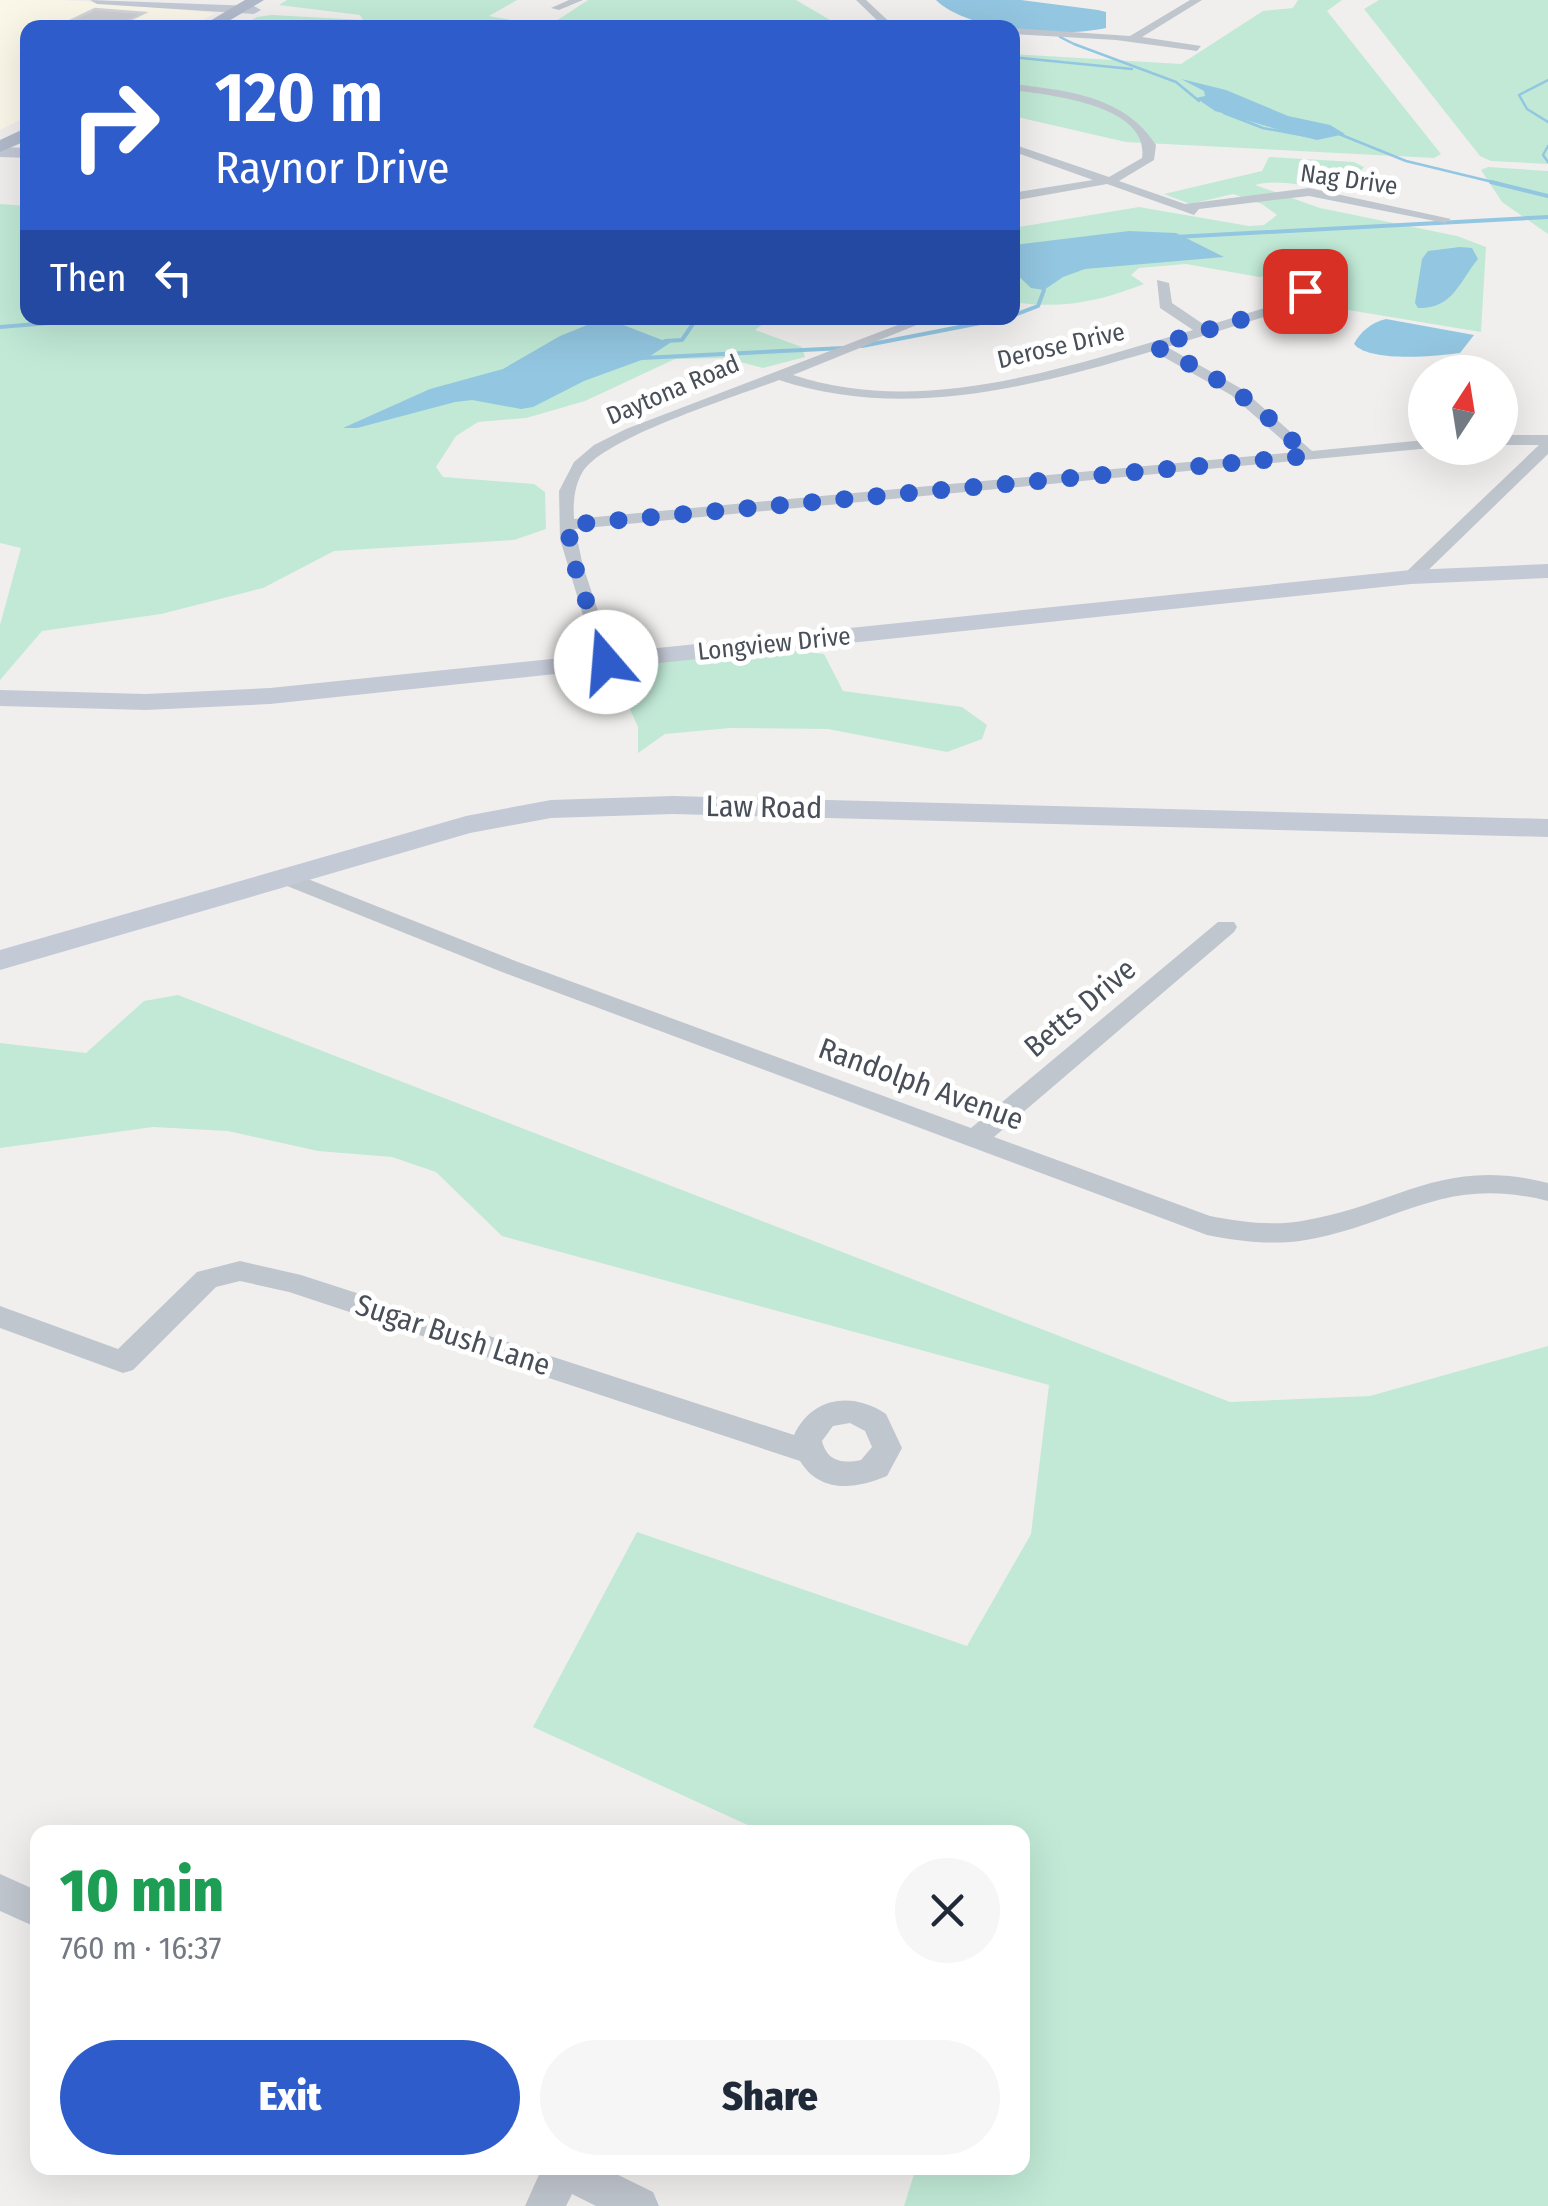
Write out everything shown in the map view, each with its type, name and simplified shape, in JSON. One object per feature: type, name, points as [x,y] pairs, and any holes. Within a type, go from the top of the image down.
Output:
[{"type":"main road","points":[[221,20],[272,0]]},
{"type":"street","points":[[97,0],[250,6]]},
{"type":"street","points":[[556,8],[578,0]]},
{"type":"street","points":[[861,0],[882,20]]},
{"type":"street","points":[[1182,0],[1196,1]]},
{"type":"street","points":[[1132,39],[1196,1]]},
{"type":"street","points":[[1020,32],[1197,48]]},
{"type":"street","points":[[1020,88],[1087,102],[1138,127],[1150,144],[1148,160],[1112,180],[1020,196]]},
{"type":"street","points":[[1020,150],[1112,180]]},
{"type":"street","name":"Nag Drive","points":[[1112,180],[1190,209],[1310,192],[1445,219]]},
{"type":"street","name":"Derose Drive","points":[[776,374],[824,392],[886,396],[1035,379],[1304,300],[1305,291],[1272,269]]},
{"type":"street","points":[[1162,283],[1165,305],[1204,331]]},
{"type":"street","name":"Daytona Road","points":[[606,662],[576,570],[567,525],[565,509],[575,470],[601,448],[776,374],[907,325]]},
{"type":"street","points":[[1154,346],[1222,379],[1248,397],[1307,456]]},
{"type":"street","points":[[1518,441],[1548,443]]},
{"type":"street","points":[[1411,577],[1548,443]]},
{"type":"street","points":[[567,525],[1408,446]]},
{"type":"street","name":"Longview Drive","points":[[0,698],[188,702],[1411,577],[1548,570]]},
{"type":"street","name":"Law Road","points":[[0,960],[484,821],[593,806],[1548,828]]},
{"type":"street","name":"Randolph Avenue","points":[[285,877],[510,967],[1207,1225],[1239,1231],[1303,1231],[1461,1182],[1507,1181],[1548,1192]]},
{"type":"street","name":"Betts Drive","points":[[976,1138],[1226,927]]},
{"type":"street","name":"Sugar Bush Lane","points":[[0,1317],[124,1362],[207,1280],[240,1272],[290,1282],[808,1452]]},
{"type":"street","points":[[0,1892],[30,1906]]},
{"type":"street","points":[[545,2206],[559,2175]]},
{"type":"street","points":[[576,2175],[639,2206]]},
{"type":"shaded area","points":[[0,0],[64,0],[215,13],[203,20],[20,20],[20,120],[0,130]]},
{"type":"green space","points":[[287,0],[517,0],[489,16],[511,20],[363,20],[360,15],[279,5]]},
{"type":"green space","points":[[588,0],[796,0],[830,20],[558,20]]},
{"type":"green space","points":[[1298,0],[1342,0],[1327,11],[1441,154],[1434,158],[1126,142],[1020,118],[1020,54],[1181,64],[1263,11],[1293,8]]},
{"type":"green space","points":[[1379,0],[1548,0],[1548,164],[1491,161],[1480,156],[1364,9]]},
{"type":"green space","points":[[272,15],[363,20],[252,20]]},
{"type":"green space","points":[[1269,157],[1354,162],[1364,167],[1340,184],[1255,185],[1320,208],[1457,236],[1486,247],[1481,332],[1330,307],[1329,300],[1292,271],[1259,277],[1186,264],[1139,268],[1131,275],[1144,284],[1099,299],[1068,304],[1020,303],[1020,227],[1139,207],[1249,226],[1264,225],[1277,215],[1262,204],[1233,194],[1190,204],[1164,194],[1262,171]]},
{"type":"green space","points":[[1488,167],[1548,171],[1548,234],[1502,202],[1481,170]]},
{"type":"green space","points":[[0,204],[20,205],[20,325],[762,325],[755,330],[802,347],[805,357],[763,368],[725,358],[675,359],[585,401],[526,418],[478,422],[456,436],[436,467],[443,477],[534,484],[545,492],[546,529],[514,540],[334,551],[263,588],[161,614],[42,631],[0,680],[0,625],[21,548],[0,543]]},
{"type":"green space","points":[[780,649],[824,654],[843,691],[962,707],[987,725],[982,739],[947,752],[828,729],[730,728],[665,734],[638,753],[638,727],[623,694],[587,677],[599,668]]},
{"type":"green space","points":[[178,995],[1230,1402],[1370,1396],[1548,1346],[1548,2206],[904,2206],[914,2175],[1030,2175],[1030,1825],[748,1825],[533,1727],[637,1532],[967,1646],[1031,1534],[1049,1385],[502,1236],[436,1172],[392,1157],[318,1151],[228,1131],[153,1127],[0,1148],[0,1043],[86,1053],[144,1001]]},
{"type":"water","points":[[936,0],[1021,0],[1106,12],[1106,28],[1041,32],[1020,29],[1020,20],[973,20]]},
{"type":"water","points":[[1181,79],[1226,90],[1288,116],[1330,125],[1345,134],[1317,140],[1215,111],[1196,98],[1205,96],[1204,91]]},
{"type":"water","points":[[1129,231],[1176,233],[1224,257],[1085,269],[1044,290],[1031,288],[1020,278],[1020,244]]},
{"type":"water","points":[[1472,248],[1478,259],[1447,299],[1418,308],[1415,303],[1422,259],[1428,251]]},
{"type":"water","points":[[1386,319],[1474,335],[1460,353],[1389,356],[1362,350],[1354,344],[1376,322]]},
{"type":"water","points":[[587,325],[623,325],[670,343],[647,358],[584,381],[533,407],[521,409],[472,400],[343,428],[430,389],[503,369]]},
{"type":"building","points":[[95,9],[144,13],[130,20],[72,20]]},
{"type":"waterway","points":[[1043,28],[1059,32],[1060,37],[1074,44],[1176,82],[1199,101]]},
{"type":"waterway","points":[[1020,58],[1132,69]]},
{"type":"waterway","points":[[1548,80],[1519,95],[1527,109],[1548,122]]},
{"type":"waterway","points":[[1224,113],[1263,128],[1312,137]]},
{"type":"waterway","points":[[1339,134],[1406,161],[1501,184]]},
{"type":"waterway","points":[[1548,146],[1543,155],[1548,162]]},
{"type":"waterway","points":[[1491,182],[1548,196]]},
{"type":"waterway","points":[[1175,237],[1548,217]]},
{"type":"waterway","points":[[1020,313],[1038,306],[1044,290],[1041,285]]},
{"type":"waterway","points":[[0,327],[25,325]]},
{"type":"waterway","points":[[665,341],[682,340],[692,325]]},
{"type":"waterway","points":[[862,346],[970,325]]},
{"type":"waterway","points":[[642,358],[844,348]]},
{"type":"route","points":[[606,662],[576,570],[567,525],[1307,456],[1248,397],[1222,379],[1154,346],[1300,302],[1306,297],[1305,291]]}]
